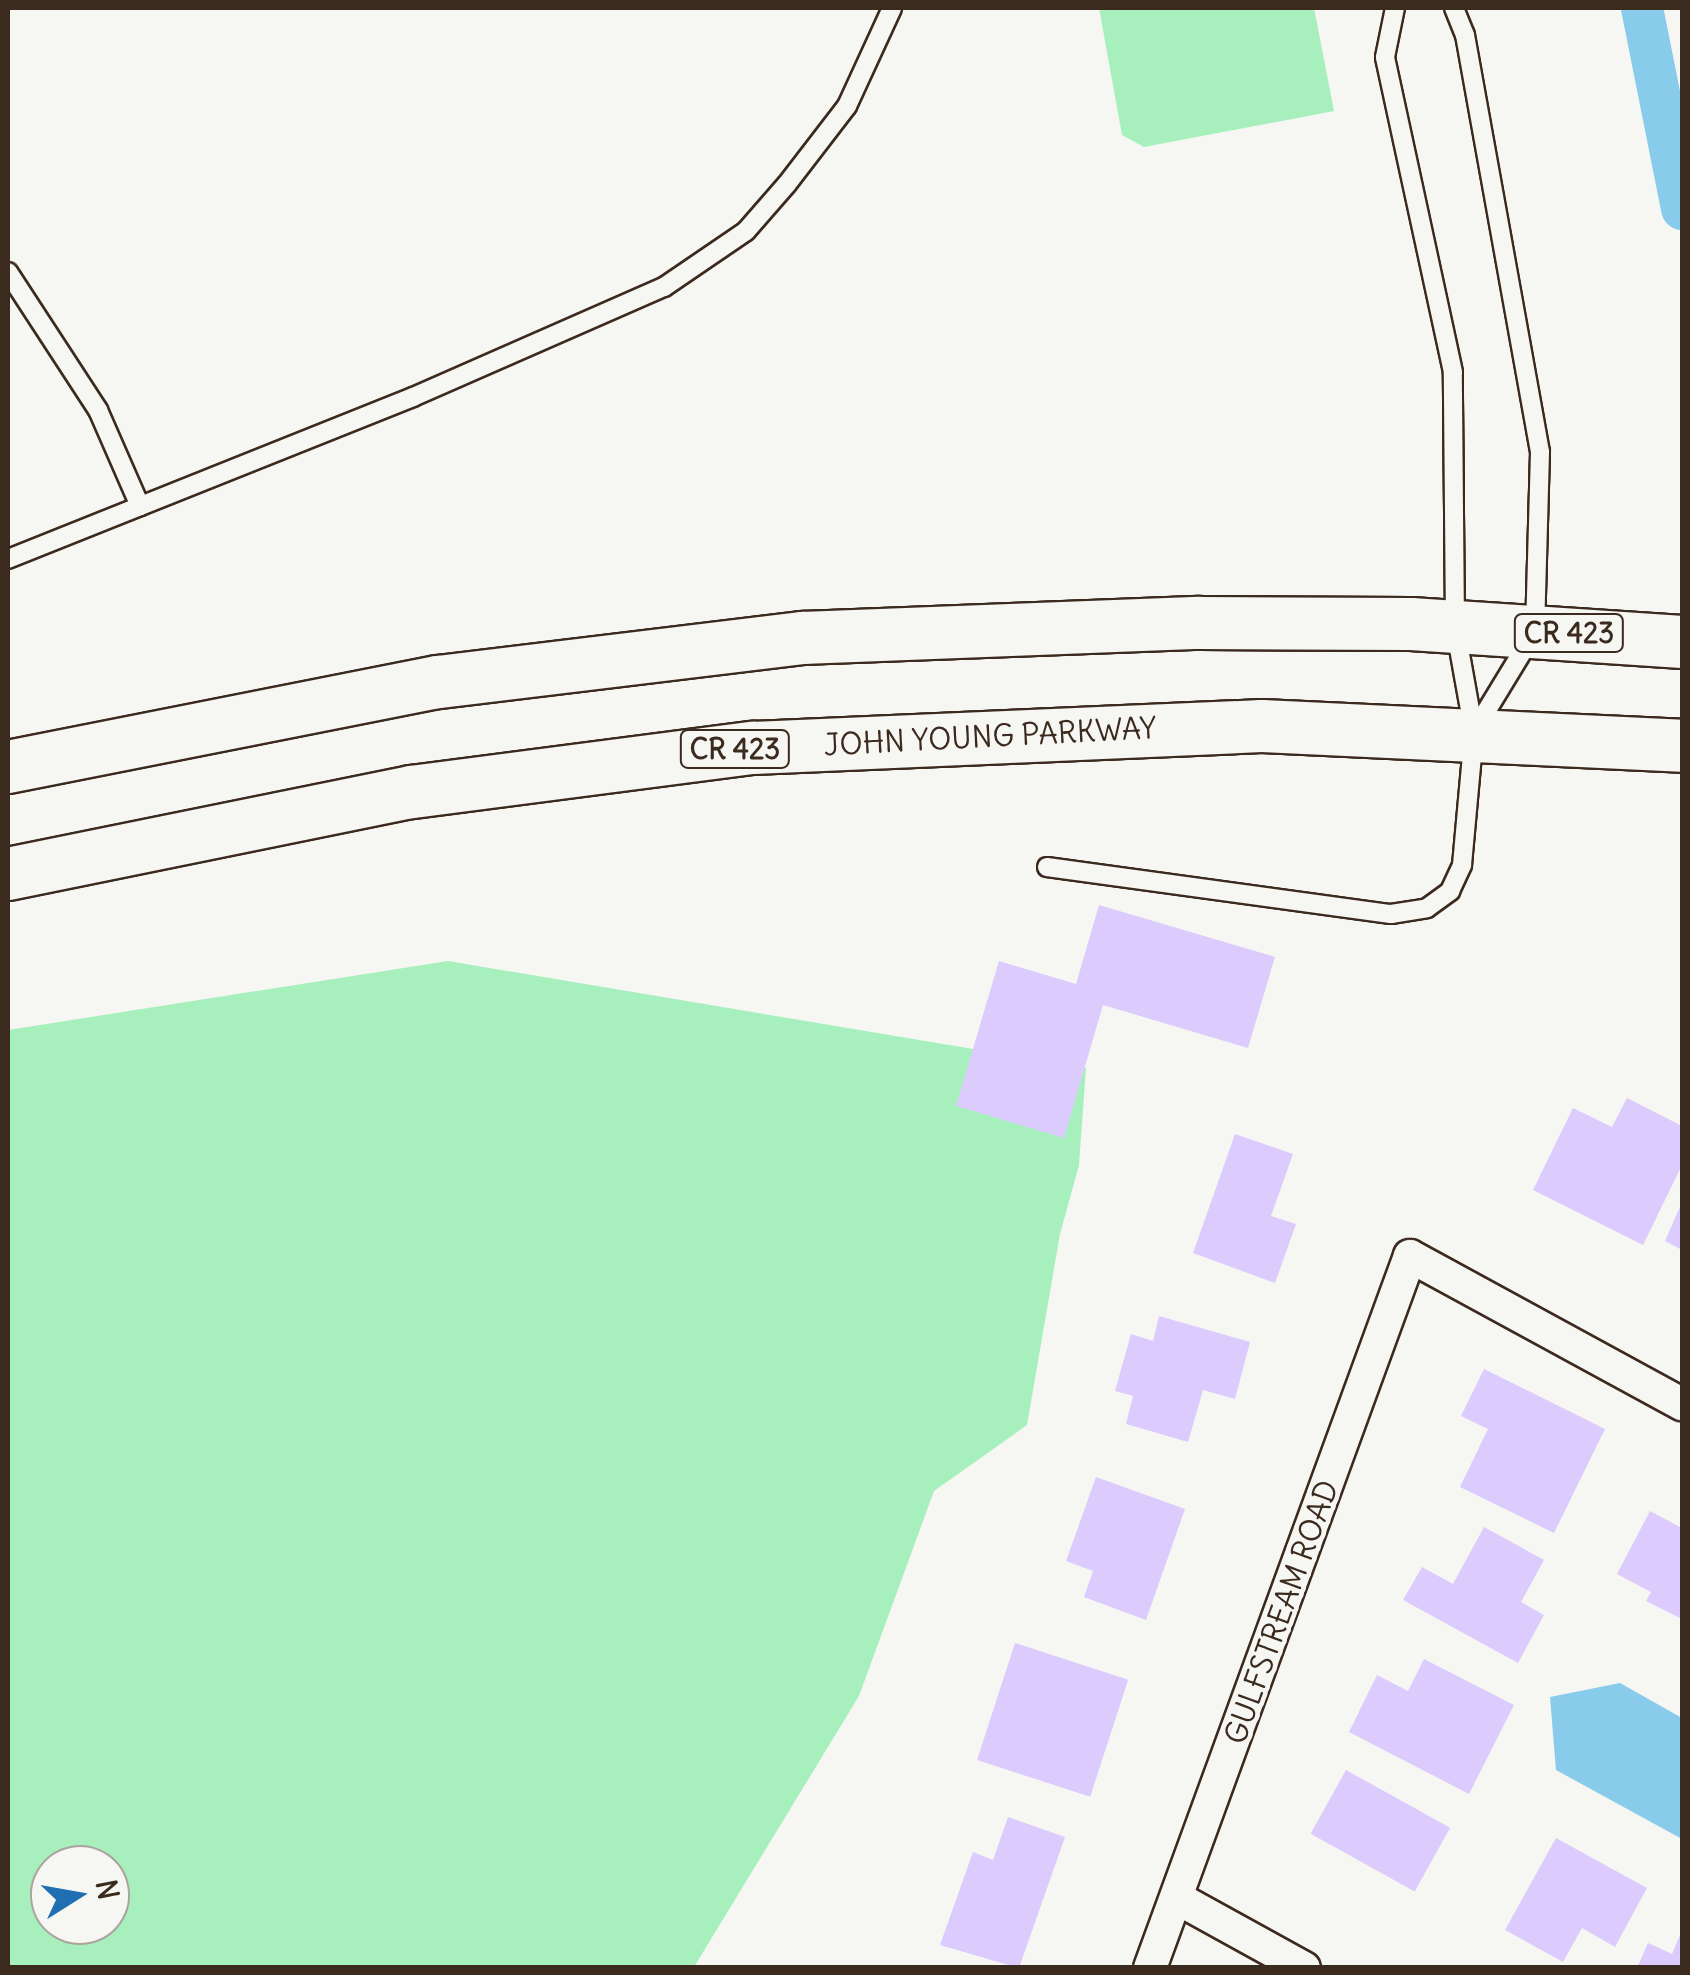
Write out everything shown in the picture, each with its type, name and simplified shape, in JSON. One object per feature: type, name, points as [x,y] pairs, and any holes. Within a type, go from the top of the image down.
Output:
[{"type":"main road","name":"CR 423","points":[[8,767],[310,705],[659,652],[987,627],[1455,626],[1682,642]]},
{"type":"main road","name":"JOHN YOUNG PARKWAY","points":[[8,874],[412,792],[753,748],[1081,729],[1474,732],[1682,746]]},
{"type":"street","name":"GULFSTREAM ROAD","points":[[1150,1968],[1410,1256],[1682,1404]]},
{"type":"street","points":[[1177,1898],[1304,1968]]},
{"type":"lane","points":[[8,559],[664,287],[746,231],[787,184],[847,106],[892,8]]},
{"type":"lane","points":[[1047,867],[1391,914],[1427,908],[1450,891],[1462,865],[1474,732],[1455,626],[1453,372],[1385,56],[1395,8]]},
{"type":"lane","points":[[1454,8],[1466,35],[1529,363],[1540,452],[1534,631],[1474,732]]},
{"type":"lane","points":[[8,272],[98,410],[140,506]]},
{"type":"green space","points":[[1099,8],[1314,8],[1334,111],[1144,147],[1122,135]]},
{"type":"green space","points":[[448,961],[1086,1068],[1079,1165],[1060,1234],[1027,1425],[934,1491],[859,1696],[694,1967],[8,1968],[8,1030]]},
{"type":"water","points":[[1620,1683],[1682,1718],[1682,1839],[1556,1770],[1550,1697]]},
{"type":"building","points":[[1099,905],[1275,957],[1248,1048],[1103,1005],[1064,1138],[956,1106],[999,961],[1076,984]]},
{"type":"building","points":[[1627,1098],[1682,1126],[1682,1165],[1643,1245],[1533,1190],[1573,1108],[1612,1127]]},
{"type":"building","points":[[1235,1134],[1293,1154],[1271,1216],[1296,1224],[1275,1283],[1193,1253]]},
{"type":"building","points":[[1682,1202],[1682,1250],[1665,1241]]},
{"type":"building","points":[[1159,1316],[1250,1342],[1235,1399],[1203,1390],[1188,1442],[1126,1424],[1133,1396],[1115,1391],[1131,1334],[1153,1341]]},
{"type":"building","points":[[1484,1369],[1605,1429],[1554,1533],[1460,1487],[1488,1429],[1461,1416]]},
{"type":"building","points":[[1096,1477],[1185,1509],[1146,1620],[1084,1597],[1093,1571],[1066,1561]]},
{"type":"building","points":[[1650,1511],[1682,1528],[1682,1619],[1646,1601],[1651,1592],[1617,1574]]},
{"type":"building","points":[[1484,1527],[1544,1560],[1521,1602],[1544,1615],[1518,1663],[1403,1600],[1422,1567],[1453,1584]]},
{"type":"building","points":[[1015,1643],[1128,1680],[1090,1797],[977,1760]]},
{"type":"building","points":[[1424,1659],[1514,1705],[1469,1794],[1349,1732],[1377,1675],[1408,1691]]},
{"type":"building","points":[[1346,1770],[1450,1828],[1415,1892],[1311,1834]]},
{"type":"building","points":[[1008,1817],[1065,1837],[1019,1968],[940,1945],[973,1852],[993,1860]]},
{"type":"building","points":[[1556,1838],[1647,1888],[1615,1947],[1582,1928],[1563,1962],[1505,1930]]},
{"type":"building","points":[[1682,1930],[1682,1968],[1637,1968],[1648,1943],[1672,1954]]},
{"type":"waterway","points":[[1642,8],[1682,209]]}]
